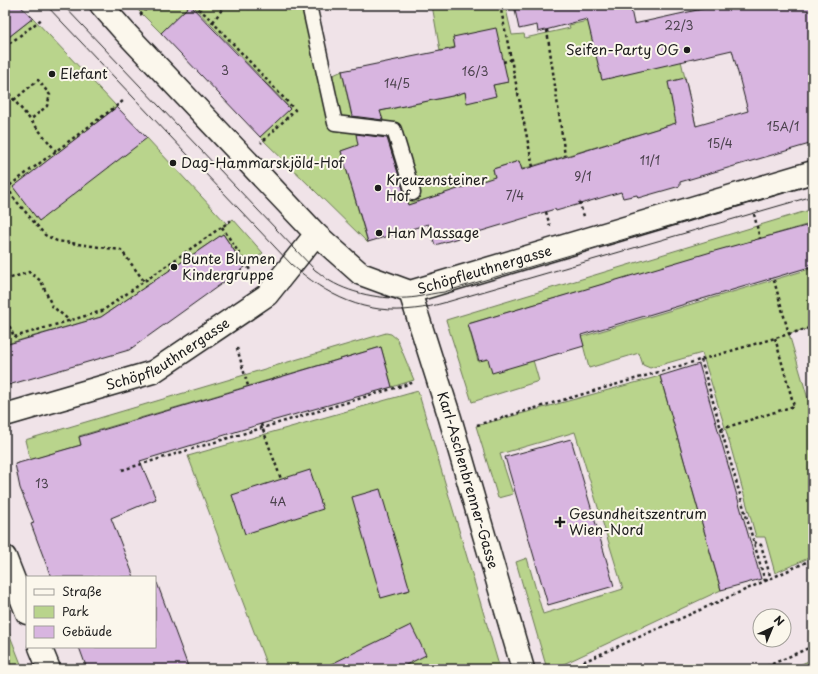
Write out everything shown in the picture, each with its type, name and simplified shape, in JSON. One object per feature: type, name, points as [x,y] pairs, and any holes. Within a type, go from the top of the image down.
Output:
[{"type":"street","points":[[101,5],[316,234]]},
{"type":"street","name":"Schöpfleuthnergasse","points":[[5,415],[153,372],[267,295],[316,234],[361,274],[410,292],[813,172]]},
{"type":"street","name":"Karl-Aschenbrenner-Gasse","points":[[410,292],[452,425],[523,669]]},
{"type":"street","points":[[5,557],[26,610]]},
{"type":"street","points":[[40,648],[49,669]]},
{"type":"lane","points":[[309,5],[335,123],[394,130],[413,193]]},
{"type":"path","points":[[137,18],[150,5]]},
{"type":"path","points":[[194,5],[213,22],[295,110],[260,145]]},
{"type":"path","points":[[213,22],[225,5]]},
{"type":"path","points":[[241,5],[249,8],[260,5]]},
{"type":"path","points":[[500,5],[532,167]]},
{"type":"path","points":[[5,47],[43,18]]},
{"type":"path","points":[[547,30],[565,156]]},
{"type":"path","points":[[503,62],[511,60]]},
{"type":"path","points":[[14,100],[38,80],[50,95],[47,106],[30,120]]},
{"type":"path","points":[[5,89],[56,151]]},
{"type":"path","points":[[5,189],[123,101]]},
{"type":"path","points":[[5,174],[12,196],[45,235],[57,241],[121,250],[144,281]]},
{"type":"path","points":[[755,218],[760,239]]},
{"type":"path","points":[[5,315],[14,337],[102,311],[233,219]]},
{"type":"path","points":[[222,227],[250,270]]},
{"type":"path","points":[[5,280],[29,272],[41,282],[52,306],[70,321]]},
{"type":"path","points":[[773,277],[789,334]]},
{"type":"path","points":[[452,425],[700,360],[813,327]]},
{"type":"path","points":[[721,429],[794,406],[775,338]]},
{"type":"path","points":[[237,348],[248,386]]},
{"type":"path","points":[[700,360],[765,582]]},
{"type":"path","points":[[122,470],[436,376]]},
{"type":"path","points":[[261,424],[281,479]]},
{"type":"path","points":[[754,541],[761,545],[770,579]]},
{"type":"path","points":[[567,669],[765,582],[813,559]]},
{"type":"path","points":[[761,669],[813,646]]},
{"type":"green space","points":[[133,5],[190,5],[161,33]]},
{"type":"green space","points":[[192,5],[323,5],[310,8],[325,79],[342,71],[352,117],[465,92],[468,102],[495,96],[493,85],[508,82],[453,37],[455,47],[440,51],[432,5],[505,5],[512,35],[524,34],[525,38],[570,28],[569,25],[588,21],[602,79],[681,61],[689,95],[671,99],[675,113],[692,109],[696,126],[677,123],[522,169],[519,161],[493,169],[495,178],[408,205],[387,137],[341,151],[368,243],[260,137],[290,108]]},
{"type":"green space","points":[[33,18],[117,107],[14,187],[147,138],[227,224],[233,219],[263,253],[245,267],[223,234],[101,317],[10,343],[5,330],[5,40]]},
{"type":"green space","points":[[813,209],[813,223],[468,324],[478,361],[488,359],[533,360],[539,381],[472,402],[446,320]]},
{"type":"green space","points":[[813,268],[813,327],[789,334],[813,416],[813,556],[775,573],[765,537],[756,537],[702,353],[650,368],[643,365],[639,353],[589,368],[581,337]]},
{"type":"green space","points":[[386,333],[391,334],[397,339],[414,380],[392,387],[381,347],[79,436],[81,445],[30,460],[25,440]]},
{"type":"green space","points":[[660,376],[721,590],[553,669],[547,669],[516,562],[527,558],[543,614],[623,589],[575,432],[500,454],[513,494],[498,498],[476,426]]},
{"type":"green space","points":[[418,391],[500,669],[268,669],[188,456]]},
{"type":"green space","points":[[5,623],[23,669],[5,669]]},
{"type":"green space","points":[[813,659],[813,669],[790,669]]},
{"type":"building","points":[[5,5],[19,5],[33,18],[5,40]]},
{"type":"building","points":[[190,5],[290,109],[260,137],[161,33]]},
{"type":"building","points":[[514,5],[630,5],[634,24],[720,5],[813,5],[813,143],[680,182],[680,186],[638,198],[637,195],[623,198],[621,192],[556,211],[555,209],[435,245],[428,224],[368,242],[341,151],[358,145],[356,134],[387,138],[408,205],[495,177],[493,169],[519,161],[522,170],[676,123],[668,82],[685,78],[696,126],[748,111],[732,50],[602,80],[587,19],[538,32],[537,25],[519,29]]},
{"type":"building","points":[[496,28],[508,82],[493,85],[496,96],[467,103],[465,92],[380,111],[383,120],[352,116],[342,71],[455,48],[453,37]]},
{"type":"building","points":[[117,107],[147,138],[39,221],[13,187]]},
{"type":"building","points":[[813,224],[813,266],[581,335],[584,346],[492,373],[488,359],[479,361],[468,324],[711,252]]},
{"type":"building","points":[[223,234],[245,267],[129,350],[5,386],[5,345],[101,317]]},
{"type":"building","points":[[381,347],[392,387],[261,424],[140,461],[156,499],[111,518],[134,576],[51,576],[31,524],[34,523],[20,488],[15,464],[81,445],[79,437]]},
{"type":"building","points":[[699,364],[761,579],[721,590],[660,376]]},
{"type":"building","name":"Gesundheitszentrum Wien-Nord","points":[[571,439],[614,586],[548,605],[505,457]]},
{"type":"building","points":[[310,470],[323,509],[245,534],[232,495]]},
{"type":"building","points":[[380,489],[410,590],[381,598],[352,497]]},
{"type":"building","points":[[156,584],[189,669],[87,669],[79,648],[156,648]]},
{"type":"building","points":[[411,625],[426,655],[398,669],[321,669]]},
{"type":"tram line","points":[[46,5],[291,264],[333,294],[363,306],[396,310],[418,309],[435,305],[813,196]]},
{"type":"tram line","points":[[63,5],[315,270],[339,286],[372,296],[406,298],[444,292],[813,184]]},
{"type":"place","name":"Seifen-Party OG","points":[[687,50]]},
{"type":"place","name":"Elefant","points":[[52,74]]},
{"type":"place","name":"Dag-Hammarskjöld-Hof","points":[[173,163]]},
{"type":"place","name":"Kreuzensteiner Hof","points":[[378,188]]},
{"type":"place","name":"Han Massage","points":[[379,233]]},
{"type":"place","name":"Bunte Blumen Kindergruppe","points":[[174,267]]},
{"type":"place","name":"Gesundheitszentrum Wien-Nord","points":[[560,522]]}]
